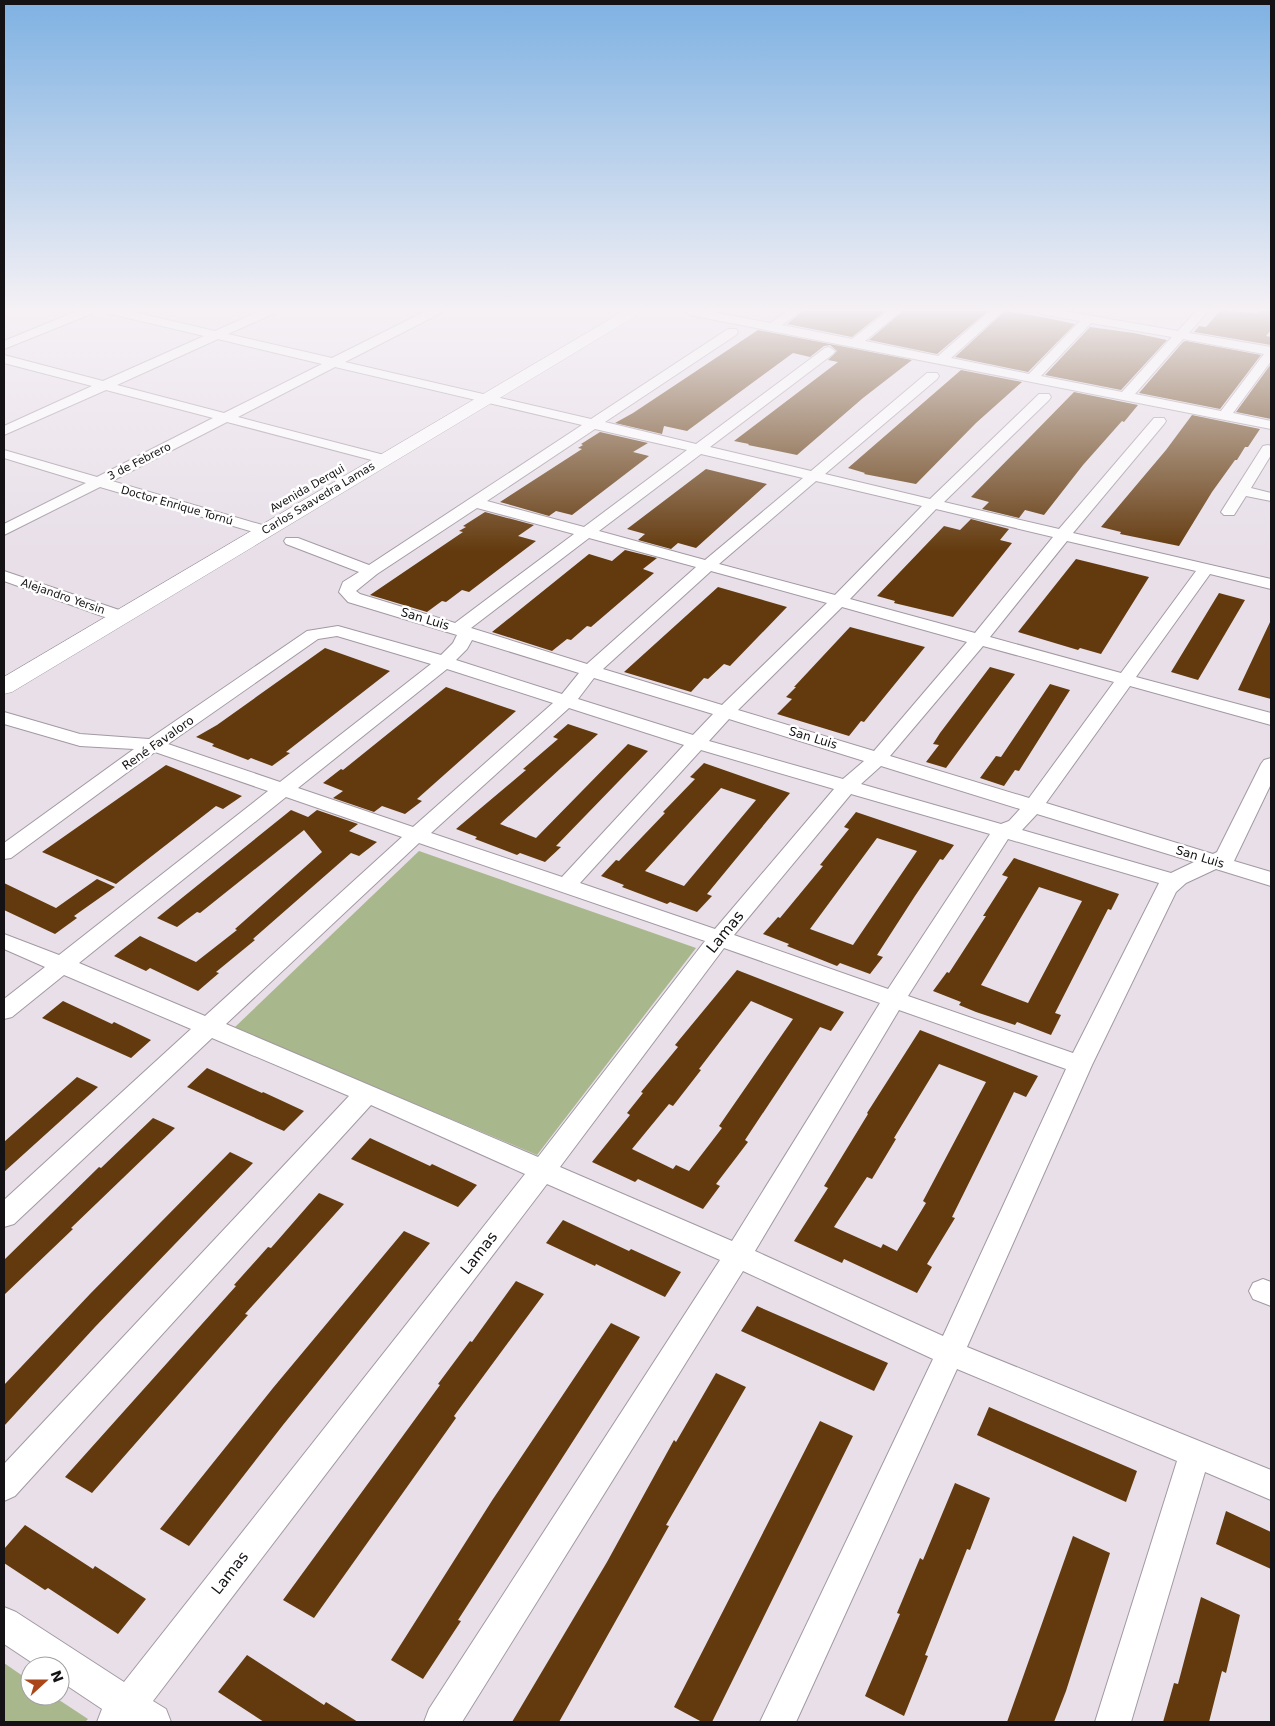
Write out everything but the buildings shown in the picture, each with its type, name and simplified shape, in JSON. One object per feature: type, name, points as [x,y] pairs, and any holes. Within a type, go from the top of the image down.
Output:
[{"type":"main road","points":[[476,396],[483,392]]},
{"type":"main road","name":"Carlos Saavedra Lamas","points":[[4,687],[263,530],[374,457],[484,392]]},
{"type":"main road","name":"Avenida Derqui","points":[[76,623],[244,525],[374,457]]},
{"type":"street","points":[[4,432],[92,392]]},
{"type":"street","points":[[126,392],[374,457]]},
{"type":"street","name":"3 de Febrero","points":[[4,530],[275,392]]},
{"type":"street","points":[[457,392],[701,448],[1205,570],[1271,584]]},
{"type":"street","points":[[292,541],[371,571],[643,392]]},
{"type":"street","points":[[4,1011],[444,662],[461,645],[462,630],[587,533],[775,392]]},
{"type":"street","points":[[4,1216],[417,834],[567,700],[591,670],[707,566],[913,392]]},
{"type":"street","points":[[1103,392],[1271,424]]},
{"type":"street","points":[[1126,396],[1130,392]]},
{"type":"street","points":[[1225,415],[1242,392]]},
{"type":"street","points":[[566,886],[725,712],[839,601],[932,505],[1044,397]]},
{"type":"street","name":"Lamas","points":[[132,1717],[719,938],[846,787],[878,758],[979,640],[1063,535],[1159,421]]},
{"type":"street","points":[[1229,512],[1268,448]]},
{"type":"street","name":"Doctor Enrique Tornú","points":[[4,454],[263,530]]},
{"type":"street","points":[[1242,491],[1271,497]]},
{"type":"street","points":[[474,502],[1271,719]]},
{"type":"street","points":[[442,1722],[738,1256],[894,999],[1002,832],[1016,825],[1034,805],[1205,570]]},
{"type":"street","name":"San Luis","points":[[371,571],[349,586],[347,592],[354,598],[1271,879]]},
{"type":"street","name":"Alejandro Yersin","points":[[4,576],[122,616]]},
{"type":"street","name":"René Favaloro","points":[[4,853],[153,745],[313,635],[338,631],[444,662]]},
{"type":"street","points":[[444,662],[697,743],[1172,880],[1217,862],[1226,856],[1271,764]]},
{"type":"street","points":[[4,718],[80,740],[153,745],[719,938],[1080,1065]]},
{"type":"street","points":[[778,1722],[950,1352],[1080,1065],[1172,880]]},
{"type":"street","points":[[4,941],[367,1093],[738,1256],[950,1352],[1271,1485]]},
{"type":"street","points":[[4,1486],[367,1093]]},
{"type":"street","points":[[1113,1722],[1195,1453]]},
{"type":"street","points":[[4,1624],[132,1717]]},
{"type":"green space","points":[[419,851],[696,948],[537,1155],[234,1028]]},
{"type":"green space","points":[[4,1663],[20,1674],[20,1706],[68,1706],[88,1719],[85,1722],[4,1722]]}]
